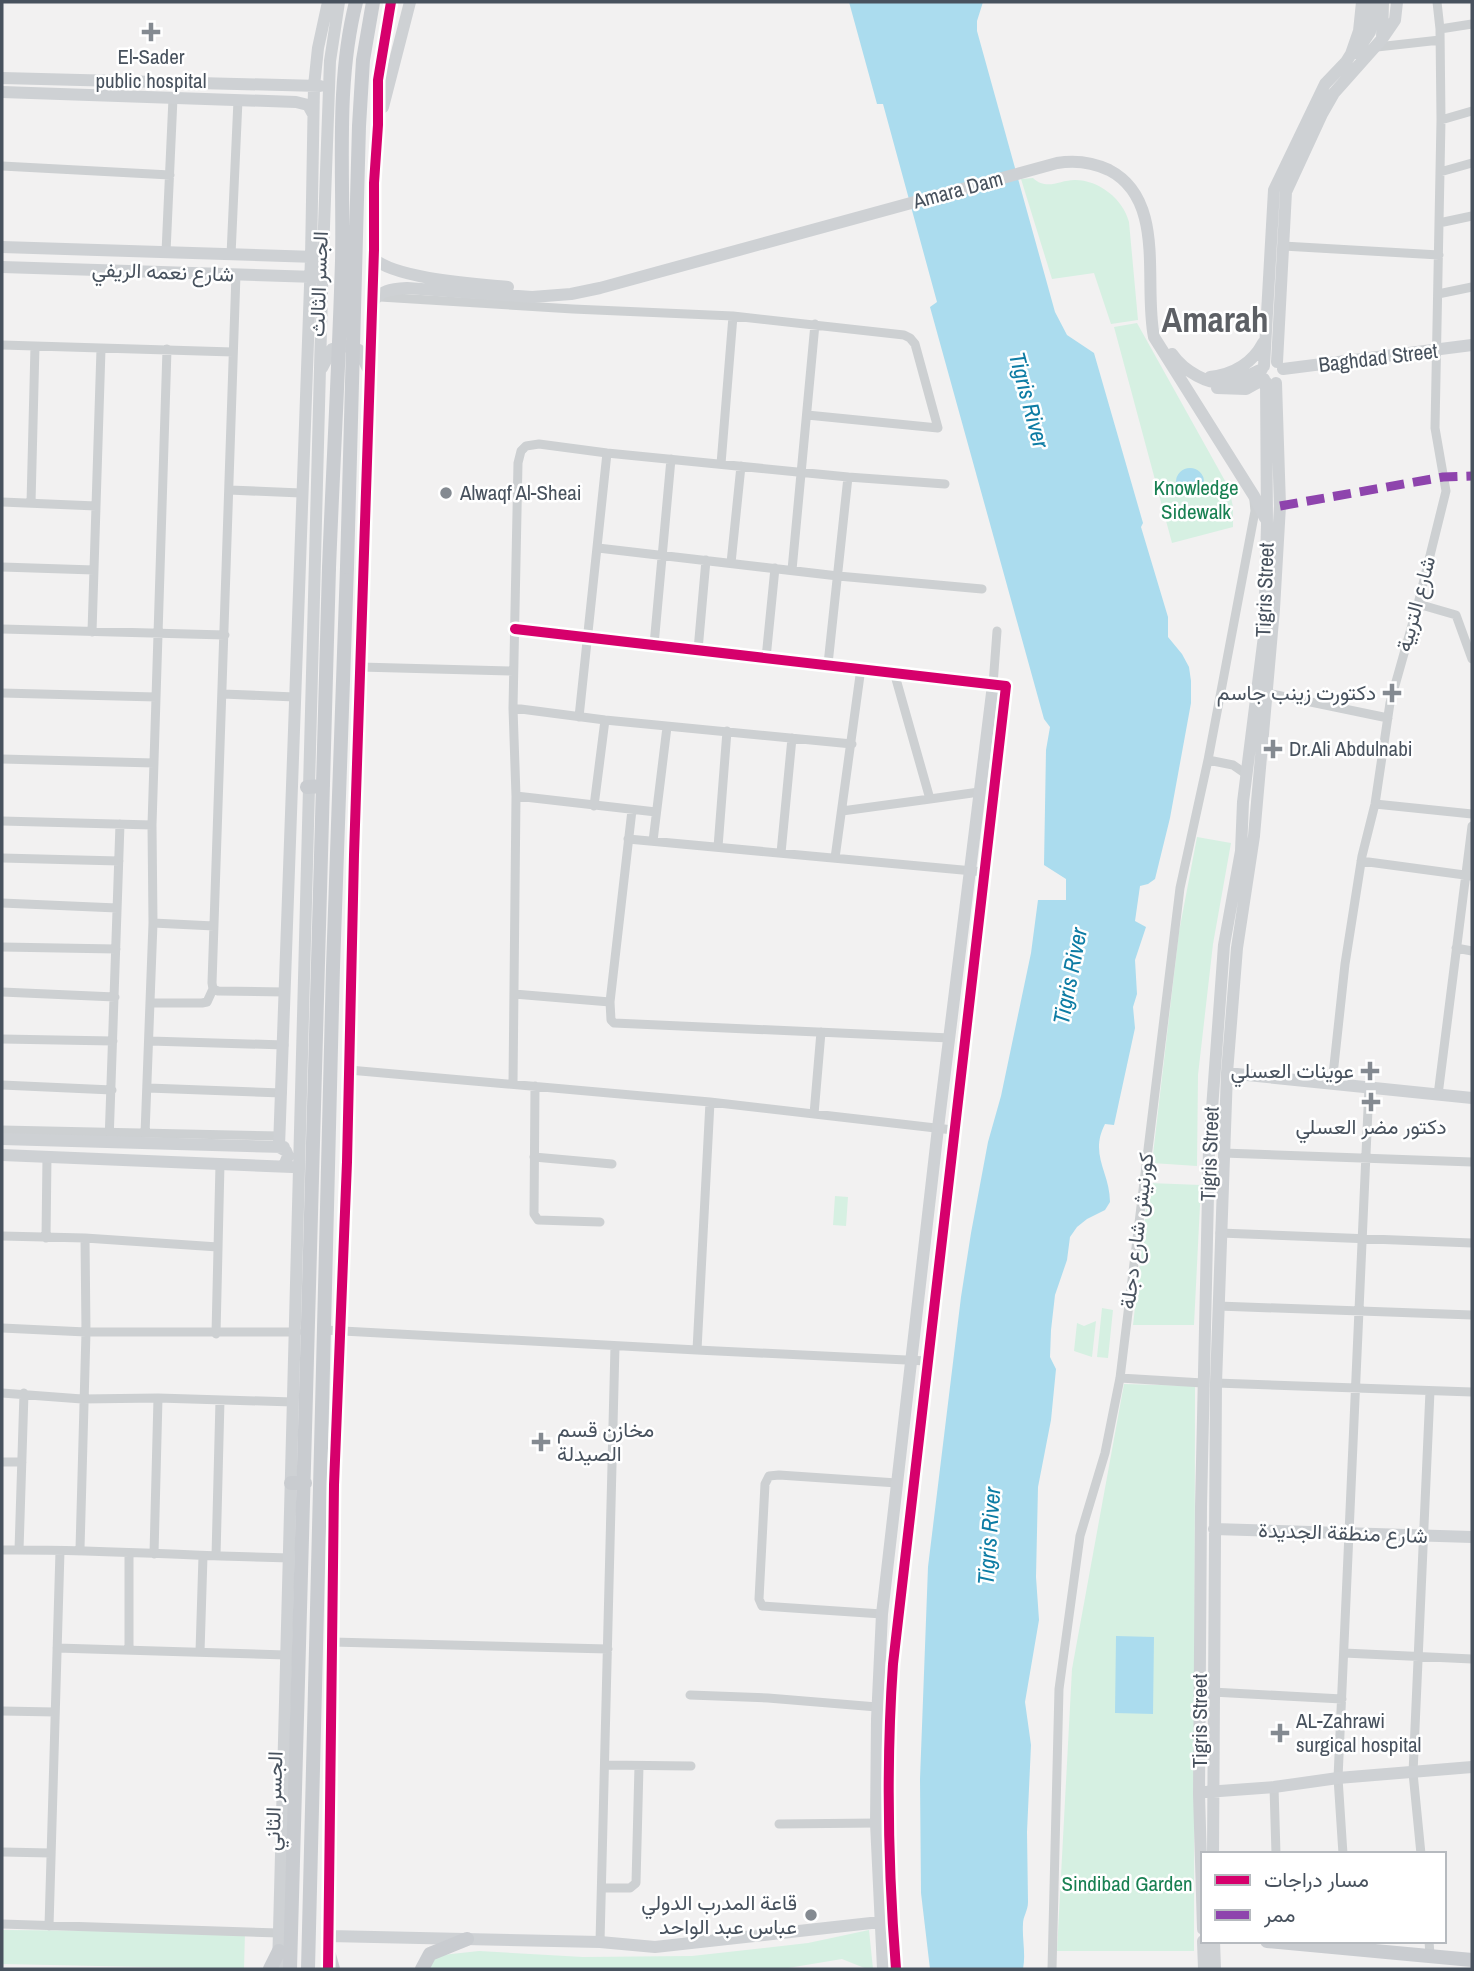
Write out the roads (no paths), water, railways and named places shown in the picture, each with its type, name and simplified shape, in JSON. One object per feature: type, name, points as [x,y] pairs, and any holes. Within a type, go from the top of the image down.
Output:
[{"type":"main road","name":"الجسر الثالث","points":[[317,1331],[323,786],[329,568],[342,262],[344,93],[346,59],[356,2]]},
{"type":"main road","name":"الجسر الثالث","points":[[317,1331],[341,787],[359,126],[366,36],[373,2]]},
{"type":"main road","points":[[307,787],[323,786]]},
{"type":"main road","points":[[341,787],[357,788]]},
{"type":"main road","name":"الجسر الثاني","points":[[290,1969],[300,1635],[298,1483],[317,1331]]},
{"type":"main road","name":"الجسر الثاني","points":[[308,1969],[317,1636],[328,1485],[317,1331]]},
{"type":"main road","points":[[422,1969],[430,1954],[467,1939]]},
{"type":"main road","points":[[1312,1943],[1430,1948],[1472,1960]]},
{"type":"main road","points":[[270,1969],[279,1951]]},
{"type":"street","points":[[328,2],[318,48],[313,114],[325,179],[329,192],[334,197],[348,200],[363,197],[374,183]]},
{"type":"street","points":[[278,1969],[289,1558],[298,1483],[293,1402],[294,1332],[322,305],[319,254],[320,154],[339,2]]},
{"type":"street","points":[[330,1964],[332,1642],[328,1485],[347,1162],[378,80],[391,2]]},
{"type":"street","points":[[378,125],[410,2]]},
{"type":"street","points":[[1174,363],[1203,378],[1220,383],[1283,376],[1280,366],[1286,192],[1334,93],[1380,43],[1395,20],[1398,2]]},
{"type":"street","name":"شارع التربية","points":[[1332,1084],[1345,964],[1361,861],[1375,804],[1395,680],[1418,604],[1446,491],[1434,428],[1441,120],[1437,2]]},
{"type":"street","name":"Tigris Street","points":[[1373,6],[1380,43]]},
{"type":"street","name":"Tigris Street","points":[[1204,1852],[1209,1150],[1224,945],[1241,851],[1246,774],[1264,636],[1267,525],[1265,340],[1274,190],[1325,83],[1346,62],[1373,6]]},
{"type":"street","points":[[1440,29],[1472,24]]},
{"type":"street","points":[[1380,43],[1440,40]]},
{"type":"street","points":[[313,114],[308,105],[296,102],[3,92],[3,78],[321,86],[329,71]]},
{"type":"street","points":[[295,85],[304,88],[306,94],[303,100],[296,102]]},
{"type":"street","points":[[166,253],[173,97]]},
{"type":"street","points":[[231,255],[238,100]]},
{"type":"street","points":[[1441,120],[1472,111]]},
{"type":"street","name":"Amara Dam","points":[[601,285],[1057,163],[1085,162],[1105,168],[1124,178],[1142,204],[1149,241],[1150,319],[1154,337],[1174,363],[1254,496],[1267,525]]},
{"type":"street","points":[[1440,172],[1472,163]]},
{"type":"street","points":[[2,166],[170,175]]},
{"type":"street","points":[[319,254],[325,179]]},
{"type":"street","points":[[1439,223],[1472,216]]},
{"type":"street","points":[[284,1167],[288,1156],[279,1141],[309,276],[329,233],[334,229],[348,226],[368,232],[374,242]]},
{"type":"street","points":[[1283,246],[1439,256]]},
{"type":"street","name":"شارع نعمه الريفي","points":[[2,247],[231,255],[319,254]]},
{"type":"street","points":[[373,258],[380,264],[403,272],[505,287],[543,289],[601,285]]},
{"type":"street","name":"شارع نعمه الريفي","points":[[2,267],[309,276],[322,283]]},
{"type":"street","points":[[151,1003],[206,1002],[213,989],[236,274]]},
{"type":"street","points":[[322,305],[327,316],[333,321],[347,324],[361,321],[379,294],[387,290],[407,288],[532,297],[571,294],[601,285]]},
{"type":"street","points":[[1438,295],[1472,287]]},
{"type":"street","points":[[372,305],[380,297],[389,296],[573,309],[733,316],[888,332],[910,338],[915,344],[938,428],[807,415]]},
{"type":"street","points":[[721,464],[733,316]]},
{"type":"street","points":[[792,570],[815,324]]},
{"type":"street","points":[[1203,378],[1223,376],[1242,367],[1253,358],[1265,340]]},
{"type":"street","points":[[2,345],[233,352]]},
{"type":"street","name":"Baghdad Street","points":[[1266,376],[1269,362],[1280,366],[1437,351],[1472,345]]},
{"type":"street","points":[[30,503],[35,346]]},
{"type":"street","points":[[320,382],[321,369],[331,349],[346,346],[359,350],[364,358],[368,382]]},
{"type":"street","points":[[92,632],[100,349]]},
{"type":"street","points":[[145,1134],[150,1041],[152,825],[167,349]]},
{"type":"street","points":[[1174,363],[1185,376],[1220,389],[1246,389],[1266,376]]},
{"type":"street","name":"Tigris Street","points":[[1213,1852],[1205,1793],[1212,1692],[1214,1529],[1209,1383],[1218,1306],[1227,1073],[1237,948],[1254,836],[1280,506],[1266,376]]},
{"type":"street","points":[[513,1084],[516,796],[513,671],[518,463],[521,451],[526,446],[539,444],[801,473],[945,484]]},
{"type":"street","points":[[579,717],[607,453]]},
{"type":"street","points":[[654,645],[671,459]]},
{"type":"street","points":[[731,563],[741,467]]},
{"type":"street","points":[[828,664],[848,477]]},
{"type":"street","points":[[229,490],[301,493]]},
{"type":"street","name":"كورنيش شارع دجلة","points":[[1053,1968],[1059,1689],[1080,1536],[1105,1453],[1120,1378],[1180,888],[1208,760],[1255,511],[1254,496]]},
{"type":"street","points":[[2,502],[96,506]]},
{"type":"street","points":[[598,548],[838,576],[982,589]]},
{"type":"street","points":[[698,650],[706,560]]},
{"type":"street","points":[[2,567],[94,570]]},
{"type":"street","points":[[766,657],[775,568]]},
{"type":"street","points":[[1418,604],[1456,615],[1469,641],[1472,659]]},
{"type":"street","points":[[2,629],[225,635]]},
{"type":"street","points":[[515,629],[1000,685]]},
{"type":"street","points":[[896,1969],[891,1909],[889,1720],[897,1615],[984,872],[1000,685],[998,631]]},
{"type":"street","points":[[296,657],[311,657]]},
{"type":"street","points":[[360,667],[513,671]]},
{"type":"street","points":[[835,858],[861,668]]},
{"type":"street","points":[[894,672],[930,799]]},
{"type":"street","points":[[883,1969],[876,1824],[877,1707],[882,1614],[979,792],[1000,685]]},
{"type":"street","points":[[2,693],[156,697]]},
{"type":"street","points":[[1267,693],[1388,718]]},
{"type":"street","points":[[223,694],[295,697]]},
{"type":"street","points":[[513,708],[667,727],[852,744]]},
{"type":"street","points":[[594,806],[605,720]]},
{"type":"street","points":[[653,841],[667,727]]},
{"type":"street","points":[[718,847],[727,731]]},
{"type":"street","points":[[782,853],[792,738]]},
{"type":"street","points":[[2,759],[154,763]]},
{"type":"street","points":[[1208,760],[1233,765],[1246,774]]},
{"type":"street","points":[[842,811],[979,792]]},
{"type":"street","points":[[516,796],[656,812]]},
{"type":"street","points":[[1375,804],[1472,814]]},
{"type":"street","points":[[632,810],[610,1002],[611,1020],[614,1023],[950,1038]]},
{"type":"street","points":[[2,821],[152,825]]},
{"type":"street","points":[[109,1138],[120,824]]},
{"type":"street","points":[[1438,1095],[1456,948],[1469,875],[1472,826]]},
{"type":"street","points":[[628,839],[984,872]]},
{"type":"street","points":[[2,858],[119,861]]},
{"type":"street","points":[[1361,861],[1469,875]]},
{"type":"street","points":[[2,903],[117,908]]},
{"type":"street","points":[[153,923],[214,926]]},
{"type":"street","points":[[2,947],[116,949]]},
{"type":"street","points":[[1456,948],[1472,951]]},
{"type":"street","points":[[213,989],[285,992]]},
{"type":"street","points":[[2,992],[115,997]]},
{"type":"street","points":[[514,994],[610,1002]]},
{"type":"street","points":[[814,1114],[821,1032]]},
{"type":"street","points":[[2,1039],[113,1041]]},
{"type":"street","points":[[150,1041],[284,1045]]},
{"type":"street","points":[[349,1070],[709,1102],[953,1130]]},
{"type":"street","points":[[1227,1073],[1472,1098]]},
{"type":"street","points":[[2,1085],[112,1090]]},
{"type":"street","points":[[535,1086],[534,1214],[538,1220],[600,1222]]},
{"type":"street","points":[[1343,1852],[1338,1778],[1369,1087]]},
{"type":"street","points":[[148,1088],[282,1093]]},
{"type":"street","points":[[697,1350],[709,1102]]},
{"type":"street","points":[[2,1130],[109,1138],[145,1134],[279,1141],[292,1146],[299,1139]]},
{"type":"street","points":[[2,1139],[279,1141]]},
{"type":"street","points":[[1223,1153],[1472,1162]]},
{"type":"street","points":[[2,1155],[299,1167]]},
{"type":"street","points":[[46,1238],[47,1156]]},
{"type":"street","points":[[534,1157],[612,1164]]},
{"type":"street","points":[[216,1334],[220,1164]]},
{"type":"street","points":[[1220,1233],[1472,1243]]},
{"type":"street","points":[[2,1236],[85,1238],[218,1247]]},
{"type":"street","points":[[80,1549],[82,1399],[86,1332],[85,1238]]},
{"type":"street","points":[[921,1279],[936,1280]]},
{"type":"street","points":[[1218,1306],[1472,1315]]},
{"type":"street","points":[[2,1328],[216,1334],[339,1331],[927,1361]]},
{"type":"street","points":[[600,1942],[615,1346]]},
{"type":"street","points":[[1120,1378],[1472,1392]]},
{"type":"street","points":[[1421,1852],[1413,1773],[1430,1391]]},
{"type":"street","points":[[2,1393],[82,1399],[293,1402]]},
{"type":"street","points":[[19,1550],[24,1393]]},
{"type":"street","points":[[154,1554],[158,1398]]},
{"type":"street","points":[[216,1556],[220,1400]]},
{"type":"street","points":[[2,1462],[22,1462]]},
{"type":"street","points":[[882,1614],[762,1606],[759,1599],[765,1484],[769,1476],[779,1475],[897,1483]]},
{"type":"street","name":"شارع منطقة الجديدة","points":[[1214,1529],[1472,1537]]},
{"type":"street","points":[[2,1550],[80,1549],[129,1554],[289,1558]]},
{"type":"street","points":[[49,1926],[60,1551]]},
{"type":"street","points":[[129,1554],[129,1650]]},
{"type":"street","points":[[200,1652],[203,1556]]},
{"type":"street","points":[[332,1642],[608,1649]]},
{"type":"street","points":[[57,1648],[286,1655]]},
{"type":"street","points":[[1344,1653],[1472,1659]]},
{"type":"street","points":[[1212,1692],[1342,1699]]},
{"type":"street","points":[[690,1695],[877,1707]]},
{"type":"street","points":[[2,1712],[55,1713]]},
{"type":"street","points":[[605,1765],[691,1766]]},
{"type":"street","points":[[602,1888],[630,1888],[636,1883],[639,1766]]},
{"type":"street","points":[[1205,1793],[1472,1767]]},
{"type":"street","points":[[1275,1787],[1276,1852]]},
{"type":"street","points":[[779,1824],[876,1824]]},
{"type":"street","points":[[2,1852],[51,1853]]},
{"type":"street","points":[[329,1936],[600,1942],[654,1947],[880,1922]]},
{"type":"street","points":[[2,1924],[279,1933]]},
{"type":"street","points":[[1203,1943],[1204,1969]]},
{"type":"street","points":[[1214,1943],[1214,1969]]},
{"type":"water","name":"Tigris River","points":[[849,2],[983,2],[977,31],[1055,312],[1067,335],[1094,353],[1168,617],[1168,637],[1189,667],[1191,681],[1191,703],[1170,818],[1155,879],[1140,886],[1135,921],[1146,927],[1135,960],[1135,1028],[1114,1125],[1105,1124],[1099,1145],[1110,1202],[1105,1210],[1077,1227],[1070,1237],[1067,1260],[1055,1295],[1050,1357],[1056,1369],[1051,1420],[1038,1487],[1036,1577],[1039,1620],[1025,1702],[1031,1745],[1027,1832],[1028,1902],[1023,1924],[1023,1969],[930,1969],[921,1893],[920,1779],[928,1567],[961,1297],[988,1142],[1001,1096],[1031,953],[1038,900],[1066,900],[1066,879],[1044,865],[1046,750],[1050,727],[1044,719],[930,307],[937,302],[883,104],[877,104]]},
{"type":"water","points":[[1190,468],[1200,472],[1204,482],[1200,492],[1190,496],[1180,492],[1176,482],[1180,472]]},
{"type":"water","points":[[1116,1636],[1154,1637],[1153,1714],[1115,1713]]},
{"type":"place","name":"El-Sader public hospital","points":[[151,32]]},
{"type":"place","name":"Alwaqf Al-Sheai","points":[[446,493]]},
{"type":"place","name":"دكتورت زينب جاسم","points":[[1392,693]]},
{"type":"place","name":"Dr.Ali Abdulnabi","points":[[1273,749]]},
{"type":"place","name":"عوينات العسلي","points":[[1370,1071]]},
{"type":"place","name":"دكتور مضر العسلي","points":[[1371,1102]]},
{"type":"place","name":"مخازن قسم الصيدلة","points":[[541,1442]]},
{"type":"place","name":"AL-Zahrawi surgical hospital","points":[[1280,1733]]},
{"type":"place","name":"قاعة المدرب الدولي عباس عبد الواحد","points":[[811,1915]]},
{"type":"district","name":"Amarah","points":[[1215,320]]},
{"type":"park label","name":"Knowledge Sidewalk","points":[[1196,500]]},
{"type":"park label","name":"Sindibad Garden","points":[[1127,1884]]}]
